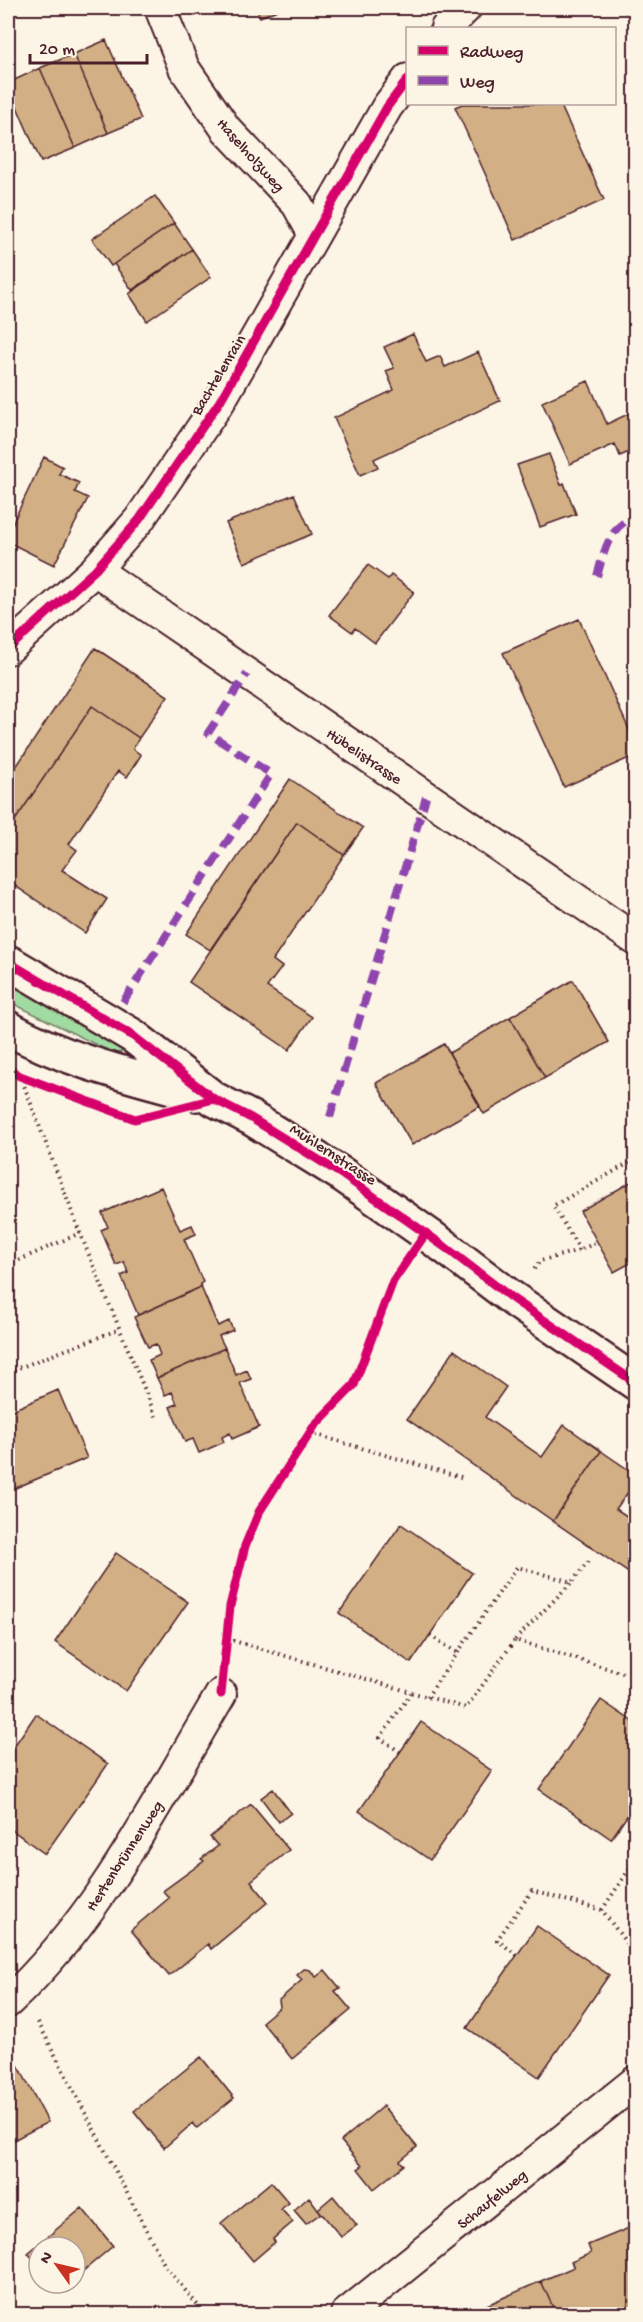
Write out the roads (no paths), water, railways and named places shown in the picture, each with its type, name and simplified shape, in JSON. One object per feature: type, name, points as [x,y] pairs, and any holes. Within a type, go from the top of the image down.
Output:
[{"type":"street","name":"Haselholzweg","points":[[160,8],[184,68],[226,129],[297,204],[314,235]]},
{"type":"street","points":[[447,27],[466,8]]},
{"type":"street","name":"Bachtelenrain","points":[[8,650],[95,570],[139,520],[220,401],[387,107],[406,82]]},
{"type":"street","name":"Hübelistrasse","points":[[95,570],[636,940]]},
{"type":"street","name":"Muhlernstrasse","points":[[8,962],[132,1036],[214,1099],[261,1124],[343,1175],[445,1247],[513,1299],[636,1383]]},
{"type":"street","name":"Muhlernstrasse","points":[[8,1028],[36,1044],[112,1070],[214,1099]]},
{"type":"street","name":"Hertenbrünnenweg","points":[[14,1995],[55,1953],[135,1843],[221,1694]]},
{"type":"street","name":"Schaufelweg","points":[[346,2314],[636,2081]]}]
